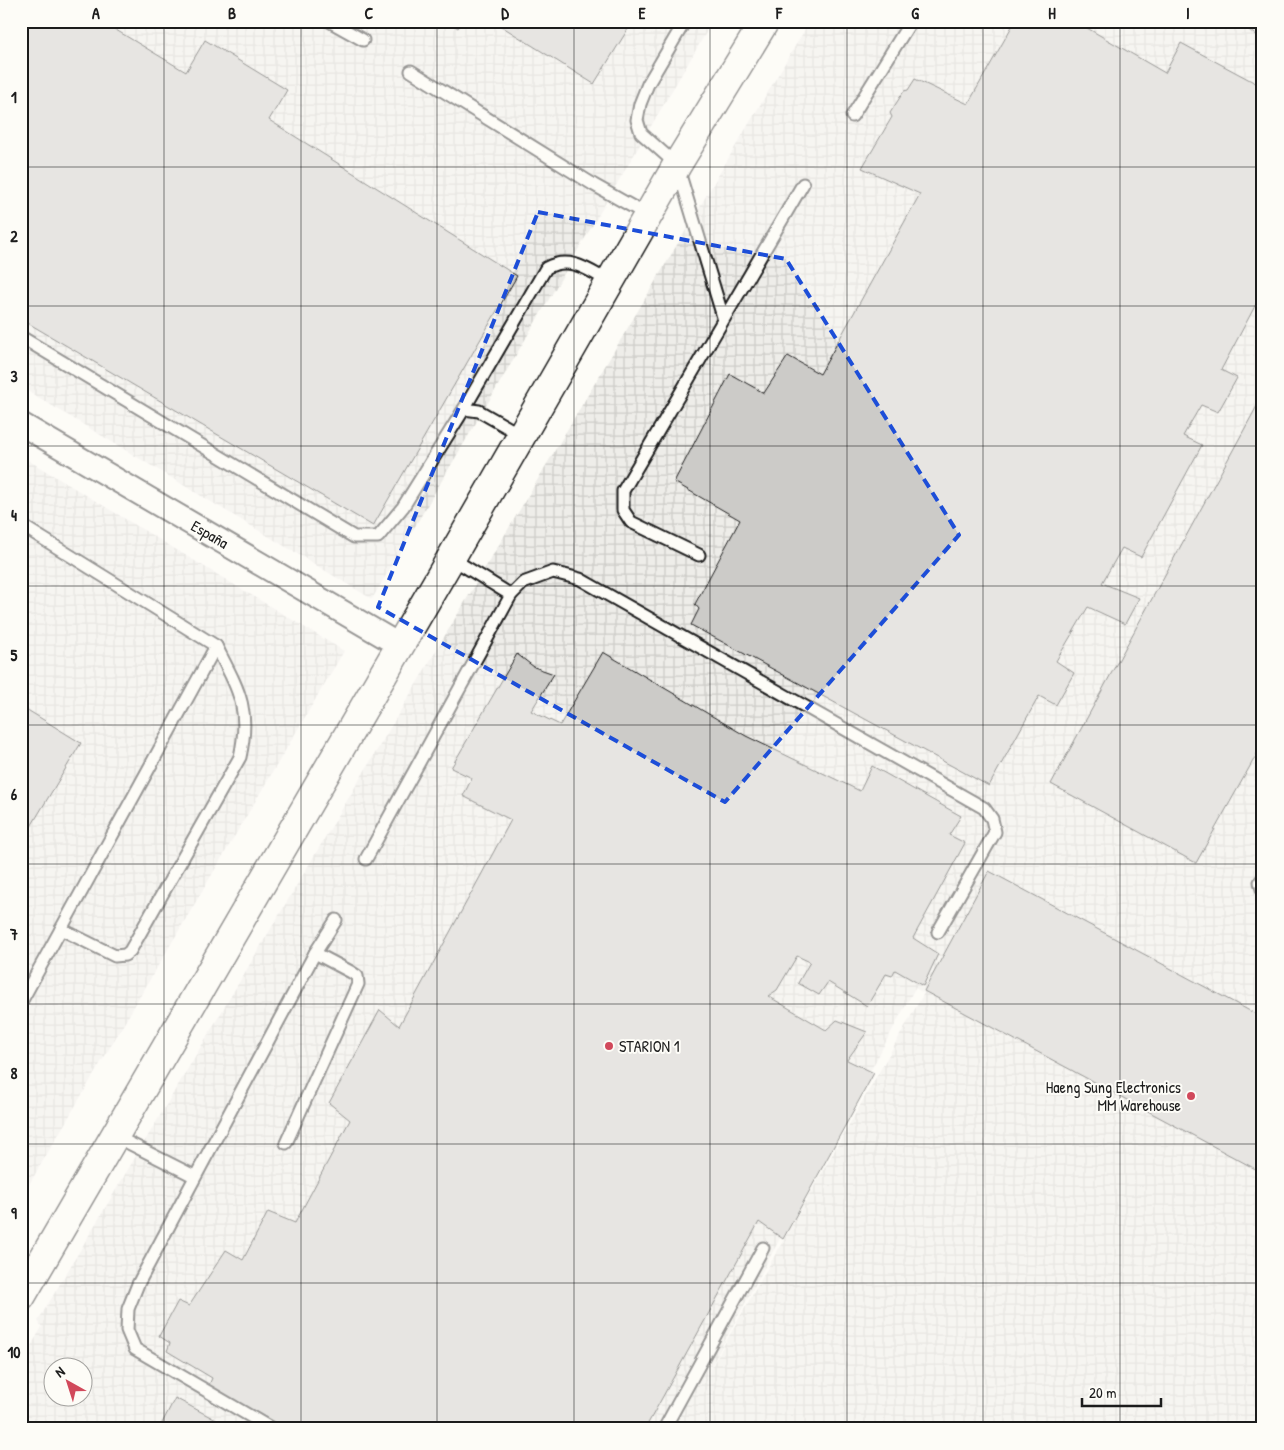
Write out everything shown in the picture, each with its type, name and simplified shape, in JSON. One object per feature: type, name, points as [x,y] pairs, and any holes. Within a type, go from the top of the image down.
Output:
[{"type":"main road","points":[[21,1297],[451,558],[677,164],[765,21]]},
{"type":"street","name":"España","points":[[21,424],[399,645]]},
{"type":"lane","points":[[329,21],[363,40]]},
{"type":"lane","points":[[685,21],[648,84],[640,104],[637,120],[641,133],[677,164],[723,317]]},
{"type":"lane","points":[[852,116],[911,21]]},
{"type":"lane","points":[[411,71],[594,185],[648,216]]},
{"type":"lane","points":[[699,555],[631,522],[623,510],[623,491],[723,317],[803,184]]},
{"type":"lane","points":[[21,337],[354,537],[378,537],[403,507],[464,408],[546,268],[558,262],[578,265],[610,282]]},
{"type":"lane","points":[[464,408],[479,410],[522,435]]},
{"type":"lane","points":[[21,525],[216,646],[238,690],[244,711],[244,735],[240,757],[130,950],[125,955],[114,956],[61,929]]},
{"type":"lane","points":[[451,558],[511,596]]},
{"type":"lane","points":[[366,859],[511,596],[523,583],[553,572],[580,579],[984,808],[992,819],[995,832],[938,932]]},
{"type":"lane","points":[[21,1002],[216,646]]},
{"type":"lane","points":[[1263,878],[1260,882],[1263,892]]},
{"type":"lane","points":[[272,1429],[136,1349],[126,1330],[128,1309],[138,1284],[194,1176],[315,953],[336,920]]},
{"type":"lane","points":[[286,1143],[358,984],[357,976],[315,953]]},
{"type":"lane","points":[[115,1136],[194,1176]]},
{"type":"lane","points":[[664,1429],[763,1248]]},
{"type":"highlighted area","points":[[538,212],[786,259],[959,535],[725,802],[378,607]]},
{"type":"shaded area","points":[[21,21],[713,21],[372,599],[21,387]]},
{"type":"shaded area","points":[[810,21],[1263,21],[1263,1429],[21,1429],[21,1363],[42,1327],[38,1321]],"holes":[[[915,988],[924,993],[700,1387]]]},
{"type":"shaded area","points":[[21,456],[344,651],[21,1198]]},
{"type":"building","points":[[28,21],[101,21],[186,72],[205,40],[287,90],[269,120],[517,276],[373,526],[21,319],[21,33]]},
{"type":"building","points":[[447,21],[464,21],[458,28]]},
{"type":"building","points":[[493,21],[633,21],[594,84]]},
{"type":"building","points":[[1015,21],[1075,21],[1165,73],[1181,43],[1263,87],[1263,291],[1221,370],[1237,378],[1218,412],[1201,405],[1183,436],[1202,445],[1141,557],[1122,548],[1102,583],[1139,598],[1125,624],[1088,607],[1056,661],[1074,673],[1056,705],[1039,696],[989,786],[691,625],[699,609],[695,604],[740,520],[674,482],[730,374],[764,393],[788,356],[820,374],[920,194],[862,168],[892,117],[890,113],[904,91],[908,90],[915,79],[968,104]]},
{"type":"building","points":[[1226,21],[1263,21],[1263,41],[1244,26]]},
{"type":"building","points":[[1263,395],[1263,743],[1196,863],[1051,784]]},
{"type":"building","name":"STARION 1","points":[[603,652],[746,736],[860,791],[872,766],[961,816],[949,835],[965,843],[913,938],[938,954],[923,986],[895,970],[892,976],[886,974],[867,1006],[828,982],[819,995],[798,983],[810,962],[797,956],[777,990],[768,996],[826,1030],[837,1020],[867,1032],[847,1060],[874,1073],[783,1239],[759,1222],[645,1429],[281,1429],[209,1385],[212,1378],[167,1351],[170,1343],[159,1336],[178,1301],[189,1306],[226,1250],[243,1260],[268,1212],[295,1223],[350,1120],[329,1103],[380,1010],[399,1026],[511,820],[463,796],[472,778],[451,768],[517,654],[534,667],[554,674],[531,711],[560,725]]},
{"type":"building","points":[[21,706],[81,743],[21,843]]},
{"type":"building","name":"Haeng Sung Electronics MM Warehouse","points":[[989,871],[1263,1018],[1263,1173],[924,991]]},
{"type":"building","points":[[175,1398],[233,1429],[159,1429]]},
{"type":"place","name":"STARION 1","points":[[609,1046]]},
{"type":"place","name":"Haeng Sung Electronics MM Warehouse","points":[[1191,1096]]}]
